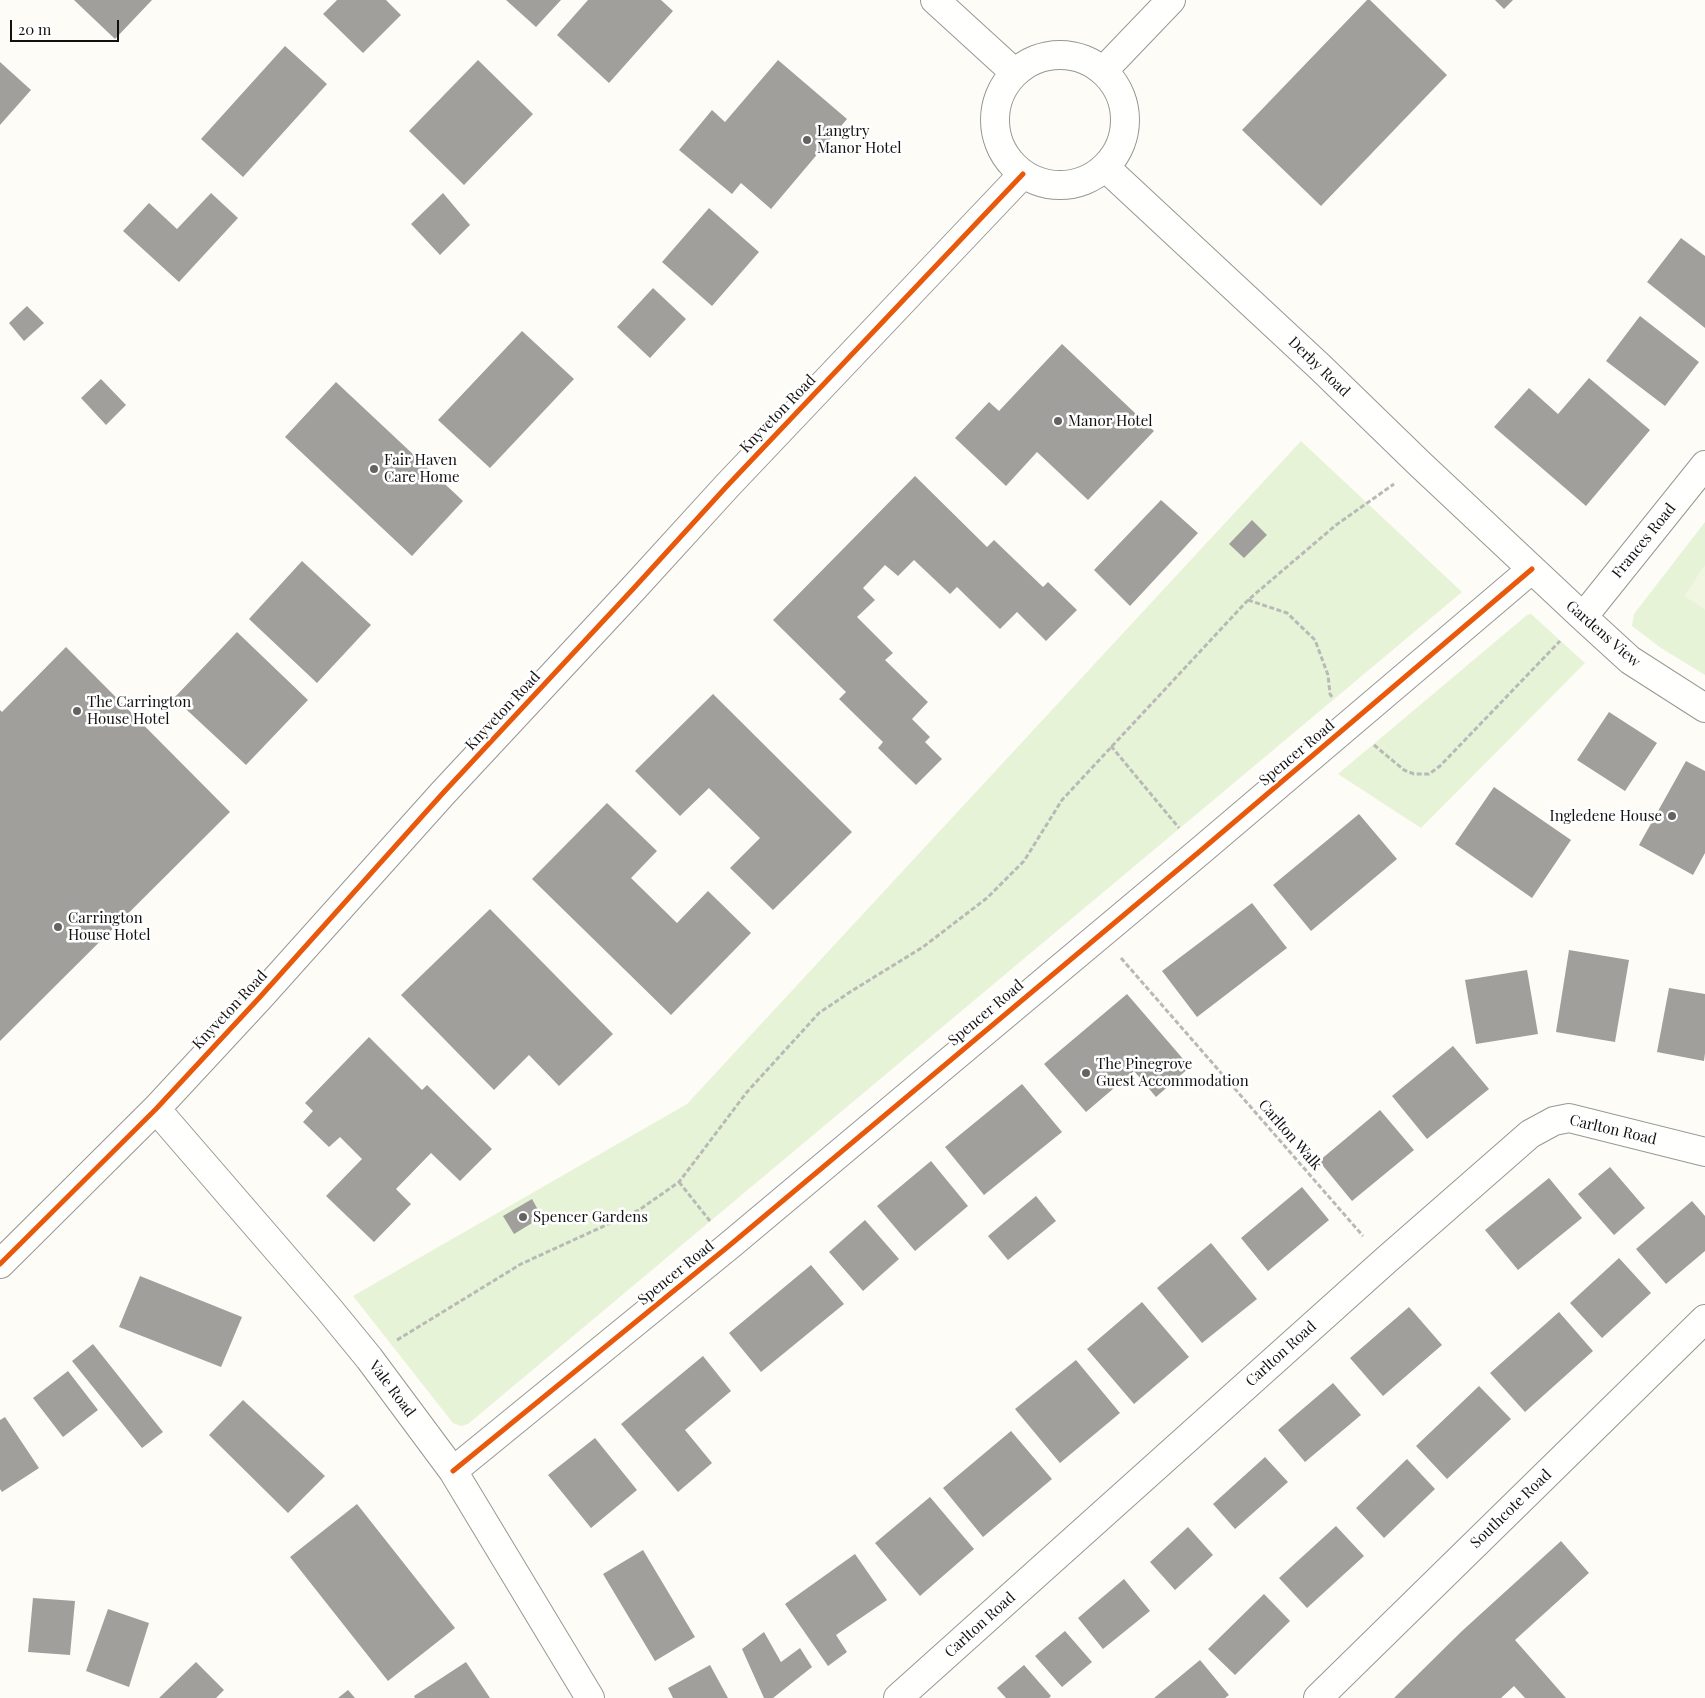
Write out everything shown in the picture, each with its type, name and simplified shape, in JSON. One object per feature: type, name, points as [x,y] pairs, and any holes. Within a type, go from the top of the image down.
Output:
[{"type":"street","points":[[936,0],[1015,73]]},
{"type":"street","points":[[1103,71],[1171,0]]},
{"type":"street","points":[[1049,56],[1068,56],[1087,61],[1103,71],[1117,88],[1124,108],[1125,130],[1118,150],[1105,167],[1087,179],[1066,185],[1043,183],[1024,174],[1009,161],[1000,144],[995,126],[996,106],[1004,89],[1015,73],[1031,62],[1049,56]]},
{"type":"street","name":"Derby Road","points":[[1105,167],[1320,367],[1532,570]]},
{"type":"street","name":"Knyveton Road","points":[[0,1264],[82,1185],[156,1109],[260,997],[443,793],[727,486],[1024,174]]},
{"type":"street","name":"Frances Road","points":[[1583,617],[1705,465]]},
{"type":"street","name":"Gardens View","points":[[1532,570],[1630,660],[1705,708]]},
{"type":"street","name":"Spencer Road","points":[[453,1471],[730,1245],[1532,570]]},
{"type":"street","name":"Vale Road","points":[[156,1109],[328,1308],[453,1471],[590,1698]]},
{"type":"street","name":"Carlton Road","points":[[898,1698],[1385,1261],[1530,1134],[1554,1120],[1569,1118],[1705,1152]]},
{"type":"street","name":"Southcote Road","points":[[1318,1698],[1705,1320]]},
{"type":"path","points":[[368,1358],[521,1264],[639,1210],[679,1182],[747,1092],[819,1013],[923,948],[987,898],[1024,861],[1062,800],[1248,600],[1336,525],[1421,465]]},
{"type":"path","points":[[1248,600],[1287,613],[1316,640],[1328,675],[1330,694],[1350,723],[1404,770],[1414,774],[1429,774],[1440,766],[1583,617]]},
{"type":"path","points":[[1111,746],[1199,852]]},
{"type":"path","points":[[679,1182],[730,1245]]},
{"type":"green space","points":[[1301,441],[1462,592],[468,1424],[461,1426],[453,1423],[353,1296],[687,1104]]},
{"type":"green space","points":[[1705,522],[1705,675],[1661,648],[1632,626],[1634,614]]},
{"type":"green space","points":[[1705,565],[1705,610],[1684,596]]},
{"type":"green space","points":[[1531,614],[1585,663],[1421,828],[1338,774],[1527,615]]},
{"type":"building","points":[[74,0],[152,0],[115,39]]},
{"type":"building","points":[[337,0],[386,0],[401,15],[363,53],[323,14]]},
{"type":"building","points":[[506,0],[561,0],[536,27]]},
{"type":"building","points":[[588,0],[661,0],[673,11],[609,83],[557,35]]},
{"type":"building","points":[[1367,0],[1370,0],[1447,75],[1321,206],[1242,130]]},
{"type":"building","points":[[1495,0],[1513,0],[1504,9]]},
{"type":"building","points":[[285,46],[327,84],[243,177],[201,139]]},
{"type":"building","points":[[478,60],[533,114],[464,185],[409,131]]},
{"type":"building","name":"Langtry Manor Hotel","points":[[778,60],[847,119],[771,209],[741,183],[732,194],[679,150],[712,110],[725,122]]},
{"type":"building","points":[[0,62],[31,90],[0,125]]},
{"type":"building","points":[[211,193],[238,218],[179,282],[123,231],[149,203],[177,229]]},
{"type":"building","points":[[443,193],[470,225],[440,255],[411,224]]},
{"type":"building","points":[[709,208],[759,252],[712,306],[662,262]]},
{"type":"building","points":[[1681,238],[1705,256],[1705,328],[1647,282]]},
{"type":"building","points":[[653,288],[686,319],[650,358],[617,327]]},
{"type":"building","points":[[27,306],[44,323],[24,341],[9,323]]},
{"type":"building","points":[[1640,316],[1699,362],[1665,406],[1606,361]]},
{"type":"building","points":[[522,331],[574,379],[490,468],[438,420]]},
{"type":"building","name":"Manor Hotel","points":[[1062,344],[1154,431],[1088,500],[1037,452],[1006,486],[955,438],[989,402],[999,411]]},
{"type":"building","points":[[1589,378],[1650,430],[1586,506],[1494,427],[1529,388],[1558,414]]},
{"type":"building","points":[[101,379],[126,405],[106,425],[81,398]]},
{"type":"building","name":"Fair Haven Care Home","points":[[336,382],[463,501],[412,556],[285,437]]},
{"type":"building","points":[[915,476],[987,547],[994,540],[1043,587],[1048,582],[1077,610],[1046,641],[1017,612],[1000,629],[957,587],[950,594],[914,560],[898,576],[885,565],[863,588],[875,600],[857,617],[893,653],[885,660],[928,702],[912,719],[930,737],[925,742],[942,759],[916,785],[878,748],[883,742],[839,699],[846,692],[773,620]]},
{"type":"building","points":[[1161,500],[1198,533],[1130,606],[1094,570]]},
{"type":"building","points":[[1252,520],[1267,535],[1244,558],[1229,544]]},
{"type":"building","points":[[302,561],[371,625],[317,683],[249,619]]},
{"type":"building","points":[[237,632],[308,700],[246,765],[174,698]]},
{"type":"building","name":"Carrington House Hotel","points":[[66,647],[230,812],[0,1041],[0,710],[2,712]]},
{"type":"building","points":[[713,694],[852,832],[773,910],[730,868],[760,838],[709,788],[680,816],[635,771]]},
{"type":"building","points":[[1609,712],[1657,743],[1625,791],[1577,760]]},
{"type":"building","name":"Ingledene House","points":[[1686,761],[1705,771],[1705,853],[1693,875],[1639,845]]},
{"type":"building","points":[[1494,787],[1571,840],[1532,898],[1455,844]]},
{"type":"building","points":[[607,803],[657,851],[631,878],[677,923],[708,891],[751,933],[671,1015],[532,879]]},
{"type":"building","points":[[1359,814],[1397,859],[1311,931],[1273,885]]},
{"type":"building","points":[[1252,903],[1287,948],[1197,1017],[1162,971]]},
{"type":"building","points":[[490,909],[613,1034],[559,1086],[529,1055],[494,1090],[401,995]]},
{"type":"building","points":[[1569,950],[1629,960],[1615,1042],[1556,1032]]},
{"type":"building","points":[[1527,970],[1538,1034],[1476,1044],[1465,980]]},
{"type":"building","points":[[1669,988],[1705,994],[1704,1061],[1657,1052]]},
{"type":"building","points":[[1127,994],[1190,1067],[1156,1097],[1134,1071],[1086,1112],[1044,1064]]},
{"type":"building","points":[[369,1037],[422,1090],[427,1085],[492,1149],[460,1181],[431,1153],[396,1189],[411,1204],[374,1242],[326,1196],[362,1159],[340,1137],[329,1147],[303,1122],[313,1111],[305,1103]]},
{"type":"building","points":[[1453,1046],[1489,1089],[1427,1139],[1392,1096]]},
{"type":"building","points":[[1022,1084],[1062,1132],[984,1195],[945,1147]]},
{"type":"building","points":[[1380,1110],[1414,1150],[1352,1201],[1319,1161]]},
{"type":"building","points":[[931,1161],[968,1206],[915,1251],[877,1206]]},
{"type":"building","points":[[1610,1167],[1645,1208],[1614,1235],[1578,1194]]},
{"type":"building","points":[[1549,1178],[1582,1218],[1518,1270],[1485,1230]]},
{"type":"building","points":[[1302,1187],[1329,1220],[1268,1271],[1241,1238]]},
{"type":"building","points":[[1036,1196],[1056,1221],[1008,1260],[988,1236]]},
{"type":"building","name":"Spencer Gardens","points":[[532,1199],[542,1217],[514,1234],[503,1216]]},
{"type":"building","points":[[1692,1201],[1705,1216],[1705,1251],[1666,1284],[1636,1249]]},
{"type":"building","points":[[865,1220],[899,1259],[863,1291],[829,1252]]},
{"type":"building","points":[[1211,1243],[1257,1299],[1202,1343],[1157,1288]]},
{"type":"building","points":[[1619,1258],[1651,1293],[1602,1338],[1570,1303]]},
{"type":"building","points":[[811,1265],[844,1304],[761,1372],[729,1333]]},
{"type":"building","points":[[140,1276],[242,1317],[221,1367],[119,1327]]},
{"type":"building","points":[[1142,1302],[1189,1357],[1134,1404],[1087,1349]]},
{"type":"building","points":[[1409,1307],[1442,1345],[1383,1396],[1350,1358]]},
{"type":"building","points":[[1559,1312],[1593,1351],[1525,1412],[1490,1373]]},
{"type":"building","points":[[93,1344],[163,1432],[142,1448],[72,1361]]},
{"type":"building","points":[[703,1356],[731,1391],[685,1430],[712,1463],[678,1492],[621,1424]]},
{"type":"building","points":[[1076,1360],[1120,1413],[1060,1463],[1015,1409]]},
{"type":"building","points":[[68,1371],[98,1410],[63,1437],[33,1398]]},
{"type":"building","points":[[1333,1383],[1361,1415],[1305,1462],[1278,1430]]},
{"type":"building","points":[[1479,1386],[1511,1419],[1447,1479],[1416,1446]]},
{"type":"building","points":[[243,1400],[325,1476],[288,1513],[209,1435]]},
{"type":"building","points":[[5,1417],[39,1468],[2,1492],[0,1489],[0,1420]]},
{"type":"building","points":[[1011,1431],[1052,1479],[983,1537],[943,1488]]},
{"type":"building","points":[[595,1438],[637,1490],[591,1528],[548,1475]]},
{"type":"building","points":[[1265,1457],[1288,1482],[1235,1529],[1213,1504]]},
{"type":"building","points":[[1407,1459],[1435,1489],[1384,1538],[1356,1508]]},
{"type":"building","points":[[930,1497],[974,1549],[920,1596],[875,1543]]},
{"type":"building","points":[[357,1504],[455,1628],[388,1681],[290,1557]]},
{"type":"building","points":[[1336,1526],[1364,1556],[1307,1608],[1279,1578]]},
{"type":"building","points":[[1188,1527],[1213,1555],[1175,1590],[1150,1562]]},
{"type":"building","points":[[1561,1541],[1589,1573],[1515,1640],[1566,1698],[1525,1698],[1514,1686],[1501,1698],[1394,1698],[1462,1631]]},
{"type":"building","points":[[643,1550],[695,1637],[655,1661],[603,1574]]},
{"type":"building","points":[[855,1554],[887,1600],[836,1635],[847,1652],[828,1666],[785,1604]]},
{"type":"building","points":[[1124,1579],[1150,1611],[1103,1649],[1078,1618]]},
{"type":"building","points":[[1264,1594],[1290,1621],[1235,1675],[1208,1649]]},
{"type":"building","points":[[33,1598],[75,1601],[70,1655],[28,1652]]},
{"type":"building","points":[[108,1609],[149,1623],[129,1687],[86,1671]]},
{"type":"building","points":[[1065,1631],[1092,1662],[1062,1687],[1035,1656]]},
{"type":"building","points":[[764,1632],[781,1662],[800,1648],[812,1667],[773,1698],[764,1698],[742,1649]]},
{"type":"building","points":[[1200,1660],[1229,1695],[1225,1698],[1154,1698]]},
{"type":"building","points":[[196,1662],[224,1690],[216,1698],[159,1698]]},
{"type":"building","points":[[466,1662],[490,1698],[415,1698],[414,1696]]},
{"type":"building","points":[[710,1665],[728,1698],[673,1698],[668,1688]]},
{"type":"building","points":[[1024,1665],[1051,1696],[1049,1698],[1006,1698],[997,1688]]},
{"type":"building","points":[[348,1690],[355,1698],[338,1698]]},
{"type":"cycle path","points":[[0,1264],[156,1109],[260,997],[443,793],[727,486],[1023,174]]},
{"type":"cycle path","points":[[453,1471],[730,1245],[1199,852],[1532,569]]},
{"type":"place","name":"Langtry Manor Hotel","points":[[807,140]]},
{"type":"place","name":"Manor Hotel","points":[[1058,421]]},
{"type":"place","name":"Fair Haven Care Home","points":[[374,469]]},
{"type":"place","name":"The Carrington House Hotel","points":[[77,711]]},
{"type":"place","name":"Ingledene House","points":[[1672,816]]},
{"type":"place","name":"Carrington House Hotel","points":[[58,927]]},
{"type":"place","name":"The Pinegrove Guest Accommodation","points":[[1086,1073]]},
{"type":"place","name":"Spencer Gardens","points":[[523,1217]]}]
